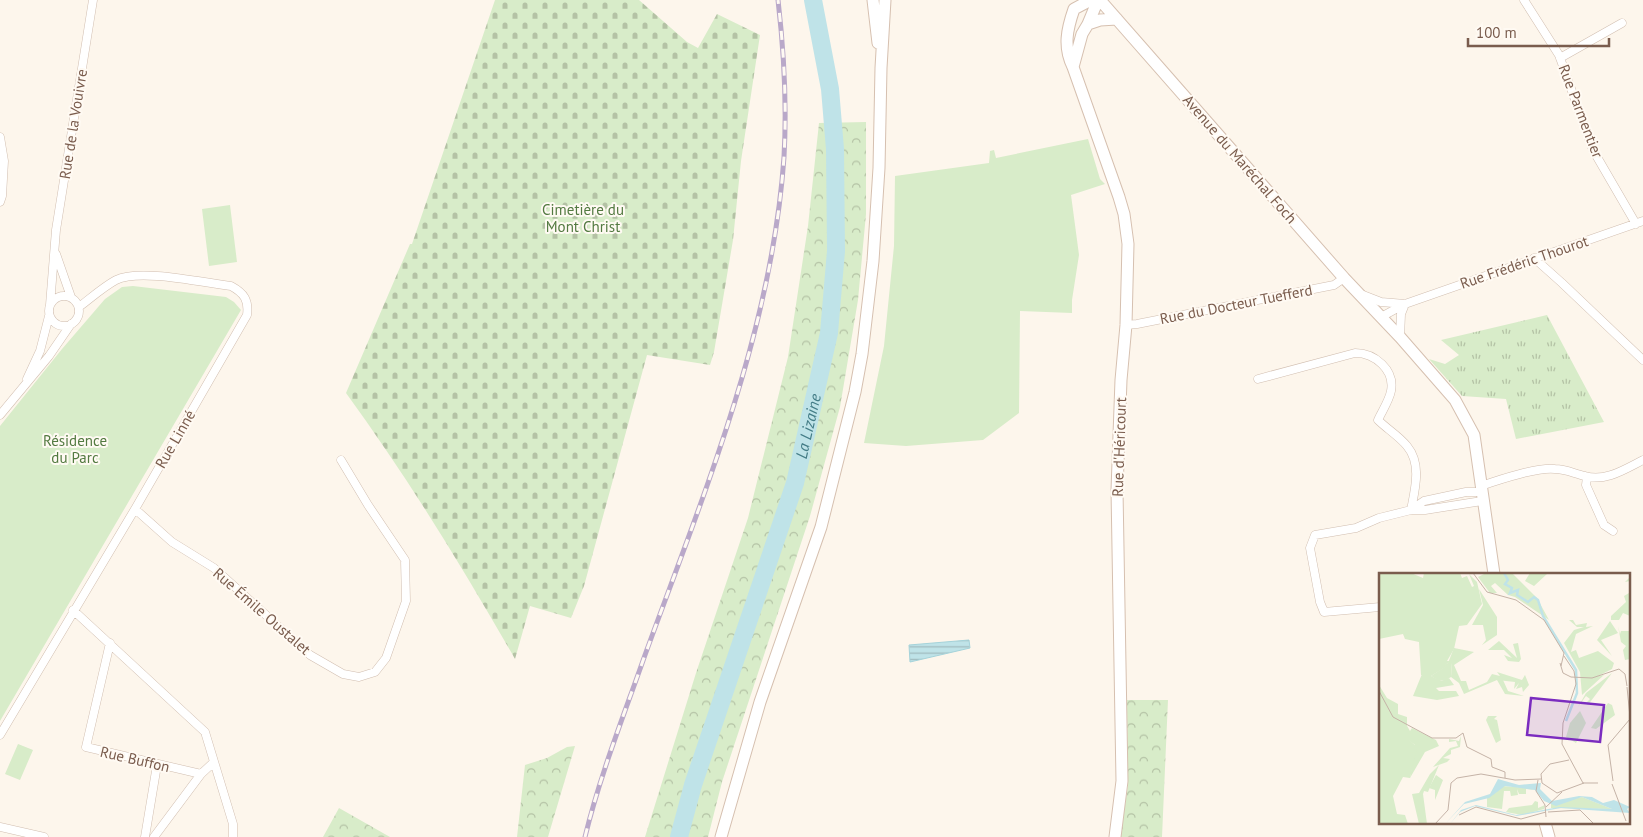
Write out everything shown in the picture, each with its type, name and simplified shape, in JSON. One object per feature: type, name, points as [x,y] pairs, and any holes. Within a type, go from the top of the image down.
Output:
[{"type":"street","name":"Rue de la Vouivre","points":[[50,304],[54,249],[93,0]]},
{"type":"street","points":[[873,0],[881,68]]},
{"type":"street","points":[[721,837],[760,702],[821,527],[855,392],[862,354],[873,261],[879,168],[881,68],[885,0]]},
{"type":"street","name":"Rue d'Héricourt","points":[[1090,0],[1074,4],[1067,31],[1067,56],[1073,67],[1124,214],[1128,244],[1126,325],[1120,394],[1117,490],[1122,781],[1115,837]]},
{"type":"street","points":[[1073,67],[1082,34],[1099,0]]},
{"type":"street","name":"Avenue du Maréchal Foch","points":[[1099,0],[1357,293],[1400,336],[1455,400],[1470,427],[1475,444],[1494,573]]},
{"type":"street","name":"Rue Parmentier","points":[[1524,0],[1560,58],[1593,150],[1640,222]]},
{"type":"street","points":[[1088,24],[1100,20],[1117,19]]},
{"type":"street","points":[[1560,58],[1622,24]]},
{"type":"street","points":[[0,136],[4,161],[0,202]]},
{"type":"street","name":"Rue Frédéric Thourot","points":[[1381,317],[1405,304],[1640,222]]},
{"type":"street","name":"Rue de la Vouivre","points":[[54,249],[71,297]]},
{"type":"street","points":[[1534,258],[1643,360]]},
{"type":"street","name":"Rue Linné","points":[[0,735],[135,509],[247,314],[248,305],[246,298],[240,291],[231,286],[151,275],[118,279],[79,307]]},
{"type":"street","name":"Rue du Docteur Tuefferd","points":[[1126,325],[1334,285],[1344,278]]},
{"type":"street","name":"Rue Frédéric Thourot","points":[[1357,293],[1381,302],[1405,304]]},
{"type":"street","points":[[0,415],[21,392],[78,316],[79,307],[71,297],[56,297],[50,304],[49,316],[40,351],[21,392]]},
{"type":"street","points":[[1400,336],[1401,314],[1405,304]]},
{"type":"street","points":[[49,316],[58,325],[71,324]]},
{"type":"street","points":[[1258,379],[1355,353],[1364,353],[1376,358],[1387,370],[1391,379],[1390,396],[1378,420],[1407,446],[1416,467],[1415,490],[1411,510]]},
{"type":"street","name":"Rue Émile Oustalet","points":[[135,509],[172,542],[214,568],[310,655],[343,674],[359,677],[375,672],[386,658],[406,601],[405,560],[341,460]]},
{"type":"street","points":[[1379,607],[1324,612],[1320,602],[1310,548],[1315,535],[1356,528],[1379,518],[1411,510],[1425,510],[1481,493],[1538,471],[1555,468],[1587,477],[1605,477],[1643,460]]},
{"type":"street","points":[[1587,477],[1586,485],[1604,525],[1613,531]]},
{"type":"street","points":[[73,610],[204,732],[234,824],[233,837]]},
{"type":"street","name":"Rue Buffon","points":[[110,643],[86,747],[201,774]]},
{"type":"street","points":[[154,837],[201,774],[214,762]]},
{"type":"street","points":[[145,837],[157,765]]},
{"type":"street","points":[[1545,824],[1549,837]]},
{"type":"street","points":[[0,827],[44,837]]},
{"type":"green space","name":"Cimetière du Mont Christ","points":[[495,0],[639,0],[687,42],[698,48],[717,14],[760,35],[741,161],[733,240],[714,352],[710,365],[647,355],[584,586],[571,618],[530,606],[515,659],[434,524],[346,393],[410,244],[412,244]]},
{"type":"green space","points":[[866,122],[866,214],[858,300],[840,407],[810,516],[722,782],[708,837],[645,837],[696,673],[748,518],[788,357],[808,226],[819,123]]},
{"type":"green space","points":[[1088,139],[1100,179],[1105,184],[1071,195],[1079,255],[1072,300],[1072,313],[1020,311],[1019,413],[983,440],[906,446],[864,443],[884,346],[894,246],[895,176],[989,163],[990,151],[994,150],[996,158]]},
{"type":"green space","points":[[230,205],[237,262],[209,266],[202,209]]},
{"type":"green space","name":"Résidence du Parc","points":[[133,286],[226,297],[241,310],[0,721],[0,426],[105,299],[122,287]]},
{"type":"green space","points":[[1547,315],[1604,422],[1516,439],[1506,399],[1462,396],[1429,359],[1445,364],[1459,355],[1441,340]]},
{"type":"green space","points":[[1127,700],[1168,700],[1162,837],[1120,837],[1128,786]]},
{"type":"green space","points":[[18,744],[33,750],[20,780],[5,774]]},
{"type":"green space","points":[[575,746],[548,837],[517,837],[525,765],[547,758],[567,747]]},
{"type":"green space","points":[[339,808],[390,837],[323,837]]},
{"type":"water","points":[[969,640],[970,648],[910,662],[909,645]]},
{"type":"waterway","name":"La Lizaine","points":[[679,837],[693,785],[795,483],[829,333],[836,251],[835,149],[830,89],[813,0]]},
{"type":"railway","points":[[585,837],[613,745],[712,472],[750,348],[766,285],[777,222],[784,157],[784,78],[778,0]]}]
